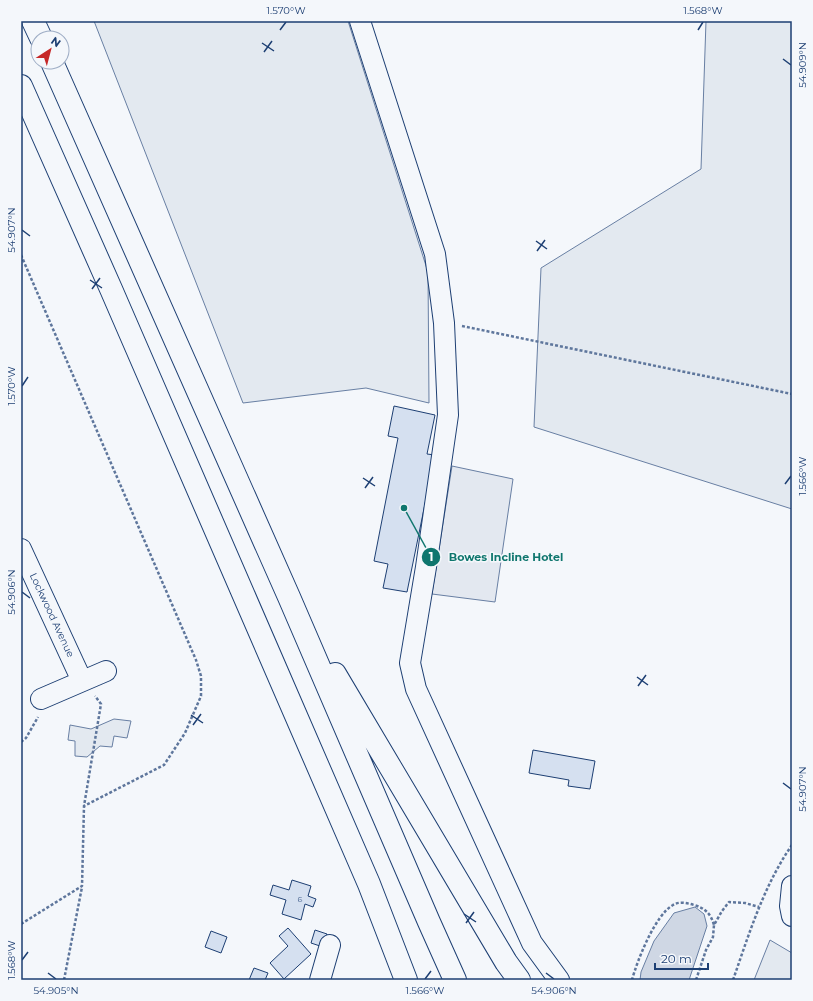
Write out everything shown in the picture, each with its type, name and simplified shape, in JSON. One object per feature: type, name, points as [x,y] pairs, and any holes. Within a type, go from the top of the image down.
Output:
[{"type":"highway","points":[[56,70],[289,597],[455,980]]},
{"type":"highway","points":[[21,86],[111,288],[366,877],[406,980]]},
{"type":"highway","points":[[289,597],[506,962],[519,980]]},
{"type":"street","points":[[360,21],[436,254],[444,323],[448,415],[426,567],[410,663],[416,689],[532,943],[559,980]]},
{"type":"street","name":"Lockwood Avenue","points":[[22,553],[82,681]]},
{"type":"street","points":[[41,699],[106,671]]},
{"type":"street","points":[[792,886],[790,906],[792,916]]},
{"type":"street","points":[[320,980],[330,945]]},
{"type":"path","points":[[21,255],[193,653],[201,676],[201,696],[185,733],[164,765],[84,806]]},
{"type":"path","points":[[444,323],[792,394]]},
{"type":"path","points":[[64,980],[82,886],[84,806],[101,704],[82,681]]},
{"type":"path","points":[[21,742],[26,738],[41,712],[41,699]]},
{"type":"path","points":[[733,980],[759,908],[779,863],[792,845]]},
{"type":"path","points":[[21,924],[82,886]]},
{"type":"path","points":[[632,980],[642,952],[655,926],[664,912],[680,902],[698,906],[706,910],[711,915],[714,925],[713,937],[706,950],[696,980]]},
{"type":"path","points":[[714,925],[730,902],[745,903],[759,908]]},
{"type":"shaded area","points":[[94,21],[348,21],[428,272],[429,403],[366,388],[243,403]]},
{"type":"shaded area","points":[[706,21],[792,21],[792,509],[534,427],[541,268],[701,169]]},
{"type":"shaded area","points":[[452,466],[513,479],[495,602],[432,594]]},
{"type":"shaded area","points":[[114,719],[131,721],[127,738],[114,736],[112,747],[100,746],[87,757],[75,756],[75,741],[68,740],[70,725],[91,729]]},
{"type":"shaded area","points":[[695,907],[704,914],[707,926],[689,980],[640,980],[641,972],[654,941],[674,913]]},
{"type":"shaded area","points":[[770,940],[792,953],[792,980],[754,980]]},
{"type":"building","points":[[394,406],[435,415],[427,454],[435,455],[407,592],[383,588],[388,564],[374,561],[398,438],[388,436]]},
{"type":"building","points":[[533,750],[595,761],[590,789],[568,786],[569,780],[529,773]]},
{"type":"building","points":[[292,880],[311,886],[308,896],[316,899],[313,907],[305,904],[301,920],[282,914],[286,900],[270,895],[273,885],[289,890]]},
{"type":"building","points":[[288,928],[311,954],[284,979],[270,963],[288,946],[279,936]]},
{"type":"building","points":[[315,930],[327,934],[323,947],[311,943]]},
{"type":"building","points":[[211,931],[227,937],[221,953],[205,947]]},
{"type":"building","points":[[254,968],[268,973],[265,980],[249,980]]},
{"type":"place","name":"Bowes Incline Hotel","points":[[404,508]]}]
